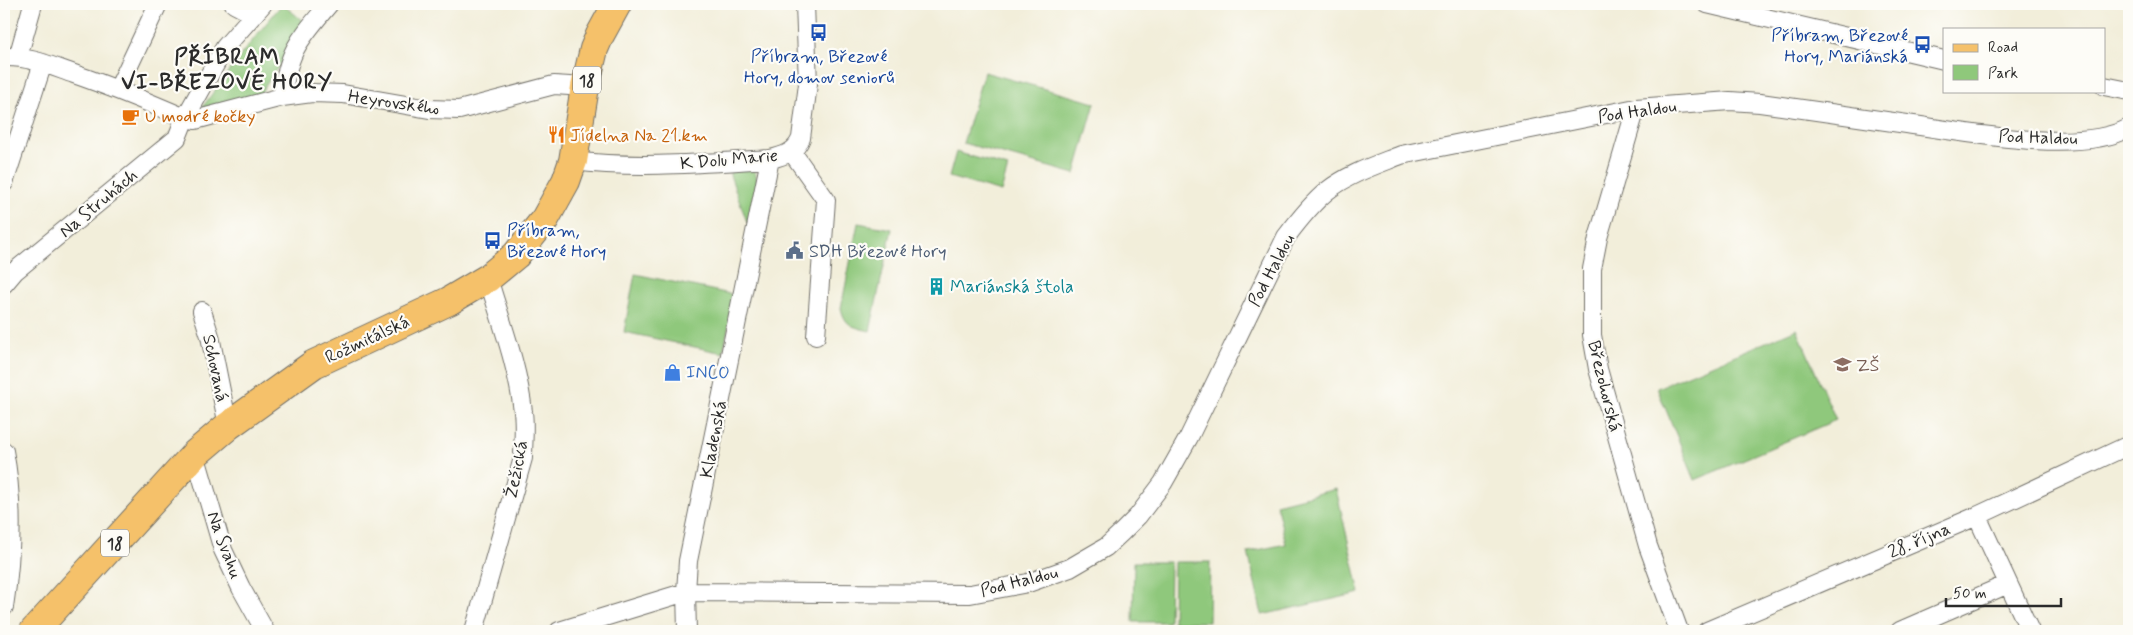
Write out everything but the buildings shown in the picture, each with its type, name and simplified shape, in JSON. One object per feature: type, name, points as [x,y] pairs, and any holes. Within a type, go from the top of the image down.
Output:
[{"type":"main road","name":"Rožmitálská","points":[[34,631],[195,454],[228,426],[314,364],[432,309],[488,278],[516,255],[532,237],[558,198],[573,161],[585,87],[597,42],[617,4]]},
{"type":"street","points":[[11,57],[33,4]]},
{"type":"street","points":[[118,89],[158,4]]},
{"type":"street","points":[[234,4],[258,9]]},
{"type":"street","points":[[282,97],[286,69],[292,52],[300,38],[328,4]]},
{"type":"street","name":"K Dolu Marie","points":[[573,161],[644,164],[770,159],[792,152],[798,146],[801,138],[808,84],[805,4]]},
{"type":"street","points":[[1707,4],[1943,60]]},
{"type":"street","name":"Na Struhách","points":[[4,284],[15,271],[176,138],[185,118],[225,47],[258,9]]},
{"type":"street","name":"Heyrovského","points":[[11,57],[43,63],[118,89],[185,118],[195,120],[206,119],[282,97],[312,94],[343,94],[430,109],[459,110],[554,85],[585,87]]},
{"type":"street","points":[[4,183],[43,63]]},
{"type":"street","points":[[2106,85],[2129,84]]},
{"type":"street","points":[[2106,85],[2129,91]]},
{"type":"street","name":"Pod Haldou","points":[[559,631],[686,592],[970,594],[1028,583],[1070,568],[1106,547],[1138,516],[1163,483],[1189,436],[1286,237],[1306,212],[1328,190],[1364,170],[1401,155],[1636,108],[1730,101],[1996,137],[2056,140],[2092,139],[2122,132],[2129,128]]},
{"type":"street","name":"Březohorská","points":[[1636,108],[1598,238],[1592,269],[1592,335],[1598,370],[1648,546],[1679,631]]},
{"type":"street","points":[[792,152],[826,200],[816,336]]},
{"type":"street","name":"Kladenská","points":[[687,631],[686,592],[688,561],[770,159]]},
{"type":"street","name":"Žežická","points":[[474,631],[522,458],[524,435],[524,413],[518,380],[488,278]]},
{"type":"street","name":"Schovaná","points":[[202,311],[210,336],[228,426]]},
{"type":"street","name":"28. října","points":[[1707,631],[1977,516],[2129,445]]},
{"type":"street","points":[[4,451],[11,499],[8,577],[4,607]]},
{"type":"street","name":"Na Svahu","points":[[195,454],[223,550],[241,588],[265,631]]},
{"type":"street","points":[[1977,516],[2030,631]]},
{"type":"street","points":[[1900,631],[2008,584]]},
{"type":"green space","points":[[282,4],[307,24],[260,94],[201,109],[235,62]]},
{"type":"green space","points":[[984,72],[1095,103],[1075,174],[963,143]]},
{"type":"green space","points":[[956,152],[1008,167],[1001,192],[949,177]]},
{"type":"green space","points":[[730,168],[752,168],[755,174],[757,194],[750,222],[747,222],[730,175]]},
{"type":"green space","points":[[858,223],[892,229],[870,331],[847,322],[841,308]]},
{"type":"green space","points":[[635,274],[735,295],[723,353],[624,332]]},
{"type":"green space","points":[[1797,329],[1836,420],[1695,480],[1657,388]]},
{"type":"green space","points":[[1336,489],[1360,593],[1262,615],[1248,552],[1286,544],[1276,504]]},
{"type":"green space","points":[[1134,562],[1170,562],[1169,622],[1133,622]]},
{"type":"green space","points":[[1174,562],[1210,562],[1209,622],[1173,622]]},
{"type":"place","name":"Příbram, Březové Hory, domov seniorů","points":[[819,33]]},
{"type":"place","name":"Příbram, Březové Hory, Mariánská","points":[[1922,45]]},
{"type":"place","name":"U modré kočky","points":[[131,116]]},
{"type":"place","name":"Jídelna Na 21.km","points":[[556,135]]},
{"type":"place","name":"Příbram, Březové Hory","points":[[493,240]]},
{"type":"place","name":"SDH Březové Hory","points":[[795,251]]},
{"type":"place","name":"Mariánská štola","points":[[936,286]]},
{"type":"place","name":"ZŠ","points":[[1842,365]]},
{"type":"place","name":"INCO","points":[[672,372]]},
{"type":"district","name":"PŘÍBRAM VI-BŘEZOVÉ HORY","points":[[227,68]]}]
